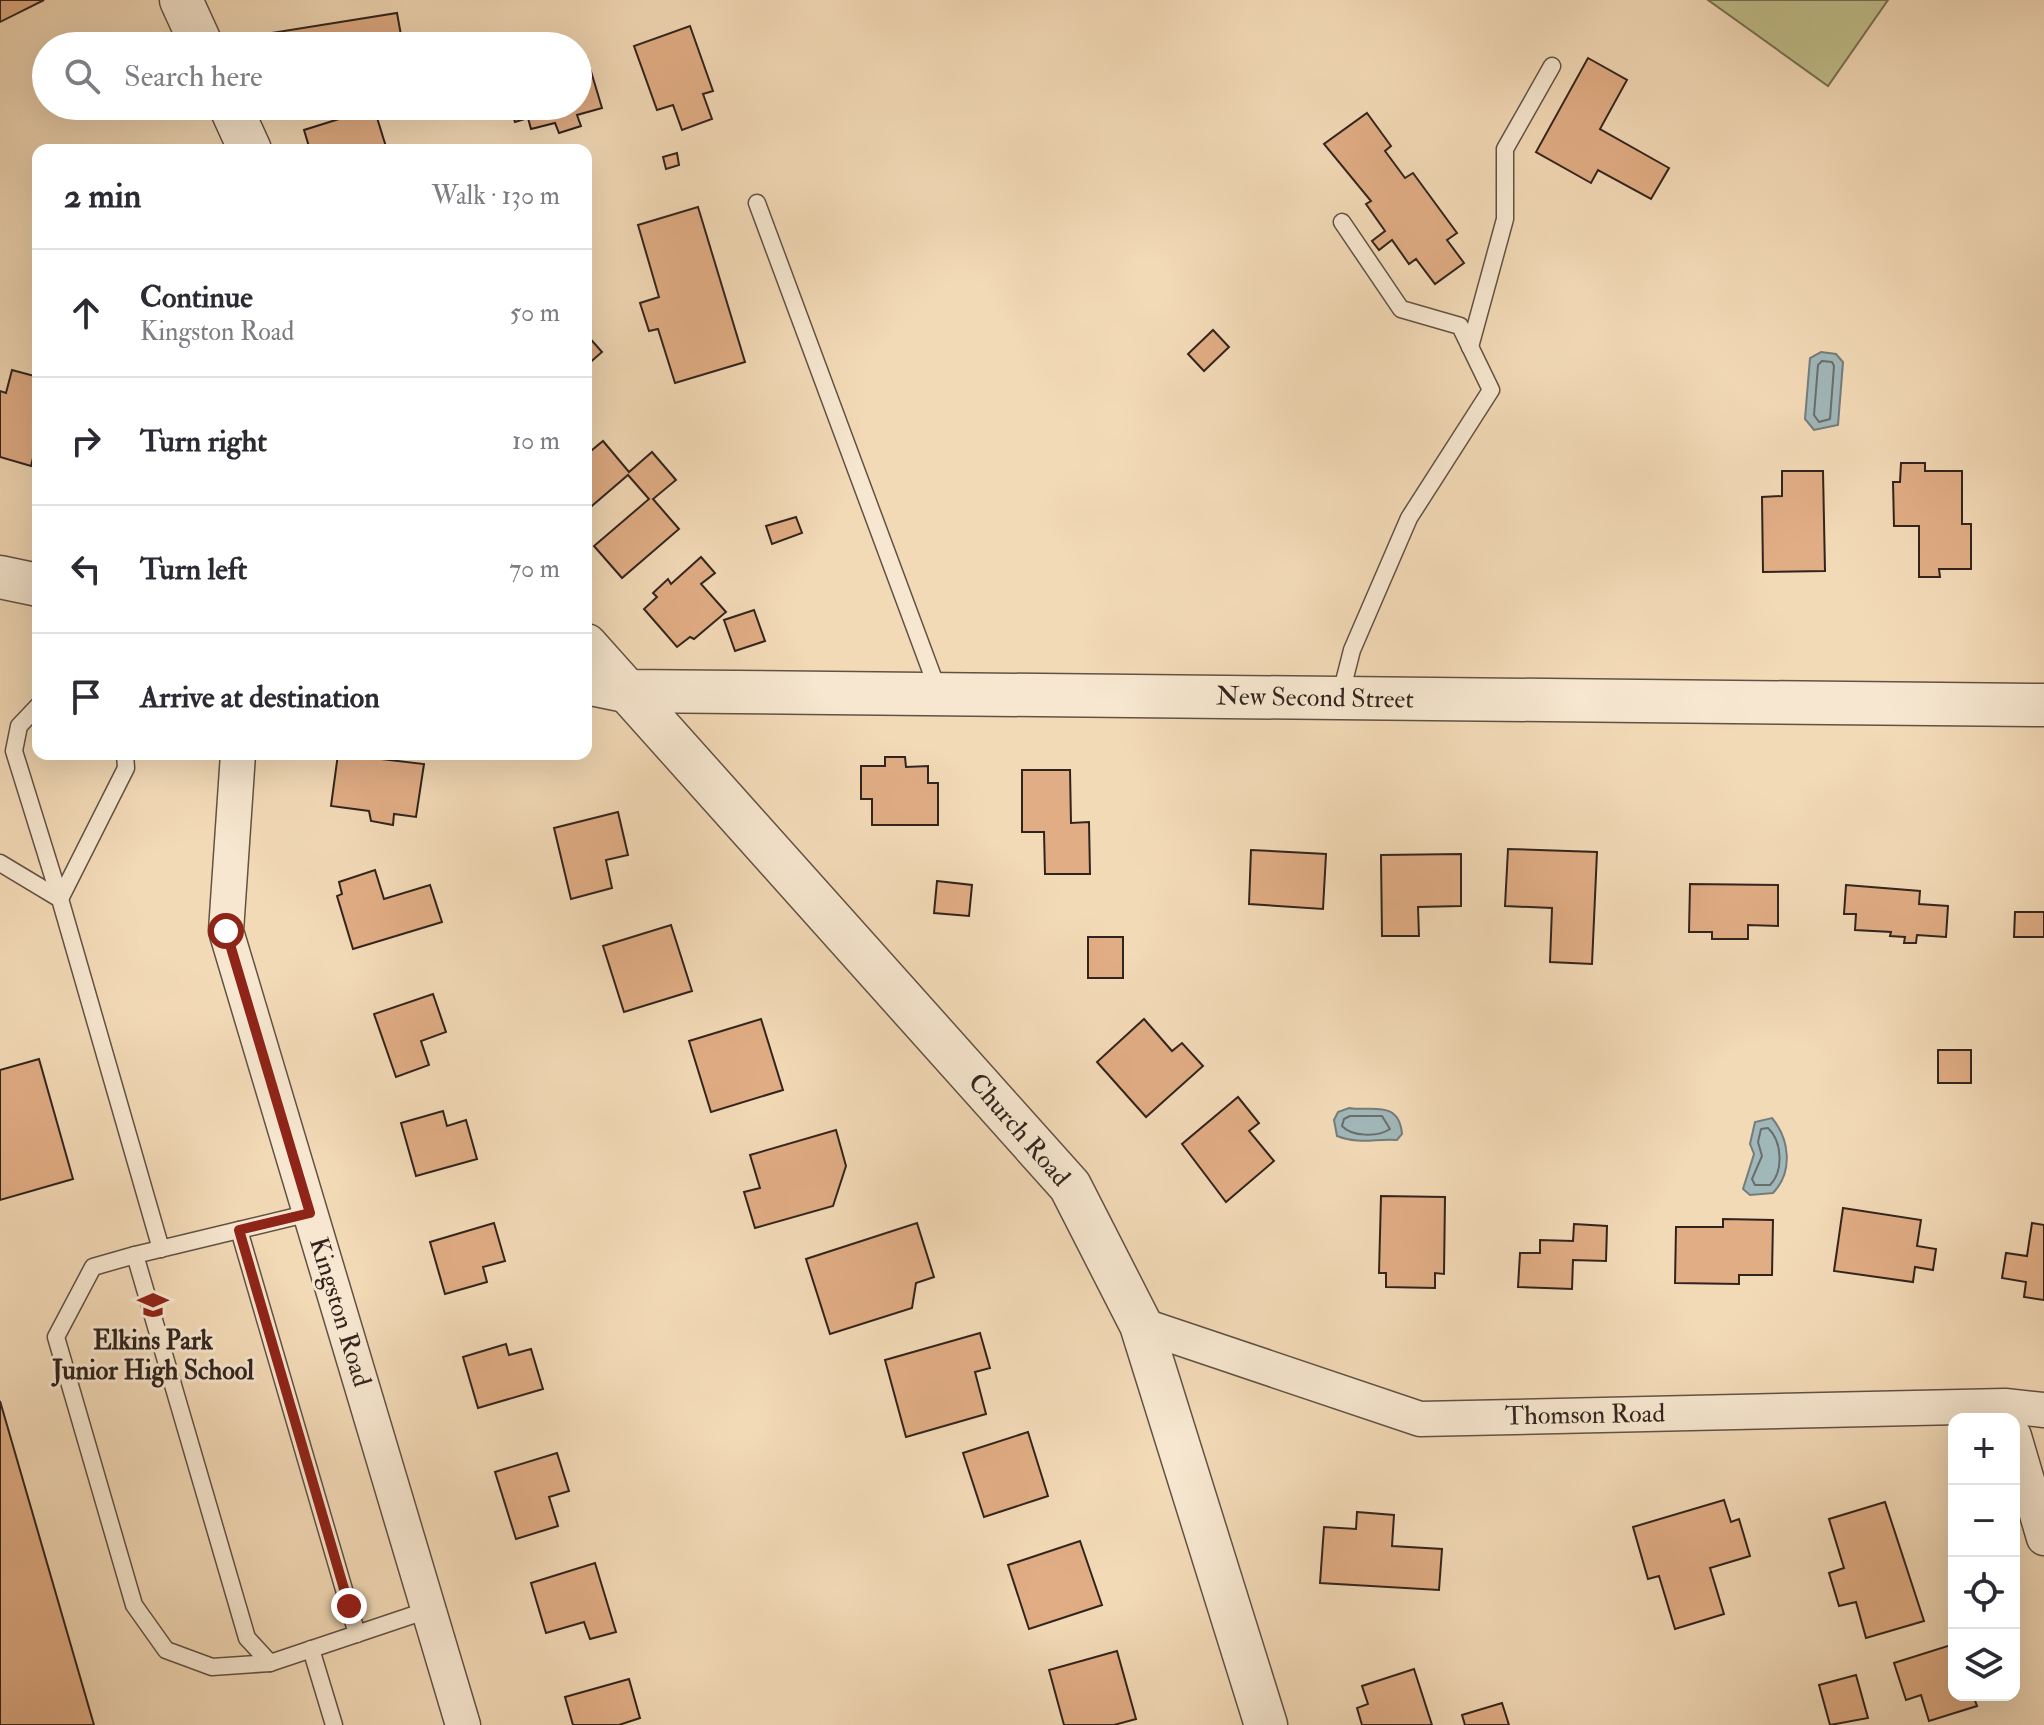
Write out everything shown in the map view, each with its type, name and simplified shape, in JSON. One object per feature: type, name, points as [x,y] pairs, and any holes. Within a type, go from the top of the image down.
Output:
[{"type":"street","points":[[185,0],[197,32]]},
{"type":"street","points":[[236,120],[247,144]]},
{"type":"street","points":[[0,577],[32,584]]},
{"type":"street","name":"Church Road","points":[[592,658],[606,687],[1070,1186],[1141,1325],[1266,1725]]},
{"type":"street","name":"New Second Street","points":[[606,687],[939,694],[2044,705]]},
{"type":"street","name":"Kingston Road","points":[[238,760],[226,931],[463,1725]]},
{"type":"street","name":"Thomson Road","points":[[1141,1325],[1420,1419],[1948,1421]]},
{"type":"street","name":"Thomson Road","points":[[2020,1418],[2044,1410]]},
{"type":"street","points":[[2020,1458],[2044,1538]]},
{"type":"lane","points":[[1470,347],[1505,219],[1505,149],[1552,66]]},
{"type":"lane","points":[[757,203],[939,694]]},
{"type":"lane","points":[[1340,698],[1352,650],[1409,518],[1491,390],[1460,326],[1401,309],[1342,222]]},
{"type":"lane","points":[[32,712],[19,726],[14,751],[161,1249]]},
{"type":"lane","points":[[60,899],[126,768],[125,760]]},
{"type":"lane","points":[[0,863],[60,899]]},
{"type":"lane","points":[[310,1213],[93,1267],[56,1337],[134,1605],[166,1650],[212,1667],[270,1663],[428,1610]]},
{"type":"lane","points":[[239,1230],[357,1634]]},
{"type":"lane","points":[[135,1255],[247,1638],[270,1663]]},
{"type":"lane","points":[[311,1649],[334,1725]]},
{"type":"shaded area","points":[[1708,0],[1888,0],[1828,86]]},
{"type":"water","points":[[1821,352],[1836,354],[1843,362],[1838,425],[1814,430],[1805,419],[1810,358]]},
{"type":"water","points":[[1349,1108],[1390,1111],[1400,1123],[1402,1134],[1397,1140],[1360,1141],[1337,1136],[1334,1120],[1338,1112]]},
{"type":"water","points":[[1772,1118],[1786,1146],[1784,1176],[1773,1193],[1750,1195],[1743,1189],[1754,1154],[1750,1144],[1755,1122]]},
{"type":"building","points":[[0,0],[44,0],[0,22]]},
{"type":"building","points":[[397,13],[400,32],[278,32]]},
{"type":"building","points":[[690,26],[713,91],[703,94],[712,119],[682,130],[673,105],[657,110],[634,46]]},
{"type":"building","points":[[1588,58],[1627,80],[1600,129],[1669,168],[1651,199],[1598,170],[1591,183],[1536,152]]},
{"type":"building","points":[[592,75],[602,108],[592,111]]},
{"type":"building","points":[[1367,113],[1391,146],[1385,151],[1405,178],[1413,173],[1457,233],[1447,240],[1464,263],[1435,284],[1416,259],[1409,264],[1392,240],[1379,250],[1372,241],[1385,231],[1366,204],[1371,201],[1324,144]]},
{"type":"building","points":[[336,120],[378,120],[385,144],[308,144],[304,130]]},
{"type":"building","points":[[529,120],[579,120],[581,126],[559,133],[555,123],[531,129]]},
{"type":"building","points":[[677,153],[679,165],[666,169],[663,157]]},
{"type":"building","points":[[698,207],[745,362],[675,383],[658,329],[649,331],[640,303],[659,297],[638,225]]},
{"type":"building","points":[[1213,330],[1229,347],[1204,371],[1188,354]]},
{"type":"building","points":[[592,341],[602,352],[592,361]]},
{"type":"building","points":[[12,370],[32,375],[31,466],[0,457],[0,391],[6,393]]},
{"type":"building","points":[[603,441],[629,472],[652,452],[676,480],[653,499],[679,529],[622,578],[594,546],[649,499],[628,475],[592,506],[592,450]]},
{"type":"building","points":[[1901,463],[1925,463],[1925,471],[1962,471],[1962,524],[1971,524],[1971,569],[1939,569],[1940,577],[1919,577],[1919,526],[1894,526],[1893,482],[1900,482]]},
{"type":"building","points":[[1782,471],[1823,471],[1825,571],[1763,572],[1762,497],[1782,496]]},
{"type":"building","points":[[796,517],[802,533],[772,544],[766,526]]},
{"type":"building","points":[[701,557],[715,573],[701,584],[726,612],[694,639],[690,637],[677,647],[644,609],[657,597],[653,593],[668,579],[671,584]]},
{"type":"building","points":[[754,610],[765,641],[735,651],[724,620]]},
{"type":"building","points":[[885,757],[905,757],[906,767],[928,766],[928,783],[938,783],[938,825],[872,825],[872,799],[861,799],[861,766],[885,766]]},
{"type":"building","points":[[337,760],[390,760],[424,764],[416,817],[394,814],[393,825],[371,821],[369,811],[331,806]]},
{"type":"building","points":[[1022,770],[1070,770],[1071,823],[1089,822],[1090,874],[1045,874],[1044,832],[1022,832]]},
{"type":"building","points":[[618,812],[628,855],[606,860],[612,888],[571,899],[554,828]]},
{"type":"building","points":[[1508,849],[1597,852],[1592,964],[1550,962],[1552,908],[1505,906]]},
{"type":"building","points":[[1251,850],[1326,854],[1323,909],[1249,904]]},
{"type":"building","points":[[1461,854],[1461,906],[1418,907],[1419,936],[1382,936],[1381,855]]},
{"type":"building","points":[[375,870],[384,899],[430,885],[442,922],[353,949],[337,896],[342,894],[339,882]]},
{"type":"building","points":[[937,881],[972,885],[969,916],[934,913]]},
{"type":"building","points":[[1690,884],[1778,885],[1778,926],[1748,925],[1748,939],[1712,939],[1712,932],[1689,932]]},
{"type":"building","points":[[1846,885],[1920,891],[1919,904],[1948,906],[1946,937],[1917,935],[1916,943],[1904,943],[1905,937],[1890,936],[1891,932],[1855,930],[1856,914],[1844,914]]},
{"type":"building","points":[[2015,912],[2044,912],[2044,937],[2014,937]]},
{"type":"building","points":[[671,925],[692,991],[624,1012],[603,946]]},
{"type":"building","points":[[1088,937],[1123,937],[1123,978],[1088,978]]},
{"type":"building","points":[[433,994],[446,1032],[421,1041],[429,1065],[396,1077],[374,1014]]},
{"type":"building","points":[[761,1019],[783,1090],[711,1112],[689,1041]]},
{"type":"building","points":[[1144,1019],[1172,1051],[1182,1043],[1203,1066],[1146,1117],[1097,1062]]},
{"type":"building","points":[[1938,1050],[1971,1050],[1971,1083],[1938,1083]]},
{"type":"building","points":[[39,1059],[73,1179],[0,1200],[0,1070]]},
{"type":"building","points":[[1238,1097],[1259,1123],[1249,1131],[1274,1161],[1226,1202],[1182,1144]]},
{"type":"building","points":[[443,1111],[447,1126],[466,1120],[477,1159],[416,1176],[401,1123]]},
{"type":"building","points":[[836,1130],[846,1166],[833,1206],[755,1228],[744,1192],[760,1188],[750,1155]]},
{"type":"building","points":[[1381,1196],[1445,1197],[1444,1274],[1435,1273],[1435,1288],[1386,1287],[1386,1273],[1379,1273]]},
{"type":"building","points":[[1843,1208],[1921,1220],[1917,1246],[1936,1249],[1933,1270],[1915,1267],[1913,1282],[1834,1271]]},
{"type":"building","points":[[1723,1219],[1773,1220],[1772,1275],[1739,1275],[1739,1284],[1675,1283],[1676,1227],[1723,1227]]},
{"type":"building","points":[[494,1223],[505,1261],[483,1267],[487,1282],[445,1294],[430,1242]]},
{"type":"building","points":[[917,1223],[934,1277],[916,1283],[912,1308],[830,1334],[806,1259]]},
{"type":"building","points":[[2032,1223],[2044,1225],[2044,1300],[2024,1297],[2026,1282],[2002,1278],[2006,1253],[2027,1256]]},
{"type":"building","points":[[1574,1224],[1607,1226],[1606,1261],[1573,1260],[1572,1289],[1518,1287],[1520,1253],[1540,1253],[1540,1240],[1573,1241]]},
{"type":"building","points":[[980,1333],[990,1368],[975,1372],[986,1414],[906,1437],[885,1360]]},
{"type":"building","points":[[506,1344],[509,1355],[531,1349],[543,1389],[478,1408],[463,1357]]},
{"type":"building","points":[[0,1401],[94,1725],[0,1725]]},
{"type":"building","points":[[1028,1432],[1048,1496],[984,1517],[963,1453]]},
{"type":"building","points":[[557,1453],[569,1491],[549,1497],[558,1526],[516,1539],[495,1472]]},
{"type":"building","points":[[1724,1500],[1731,1522],[1739,1519],[1750,1556],[1710,1568],[1724,1614],[1675,1629],[1659,1576],[1648,1579],[1633,1527]]},
{"type":"building","points":[[1885,1502],[1924,1621],[1866,1638],[1856,1602],[1839,1606],[1829,1573],[1844,1568],[1829,1519]]},
{"type":"building","points":[[1357,1512],[1394,1515],[1392,1546],[1442,1549],[1439,1590],[1320,1583],[1324,1527],[1356,1529]]},
{"type":"building","points":[[1080,1541],[1102,1605],[1029,1629],[1008,1565]]},
{"type":"building","points":[[595,1563],[616,1632],[590,1639],[584,1622],[546,1633],[531,1583]]},
{"type":"building","points":[[1948,1646],[1948,1701],[1975,1701],[1977,1706],[1929,1721],[1921,1695],[1906,1700],[1894,1663]]},
{"type":"building","points":[[1117,1651],[1136,1719],[1114,1725],[1064,1725],[1049,1670]]},
{"type":"building","points":[[1414,1669],[1432,1725],[1362,1725],[1357,1708],[1368,1704],[1362,1686]]},
{"type":"building","points":[[1856,1675],[1868,1718],[1830,1725],[1819,1685]]},
{"type":"building","points":[[629,1679],[640,1718],[619,1725],[573,1725],[565,1697]]},
{"type":"building","points":[[1502,1703],[1509,1725],[1465,1725],[1462,1715]]},
{"type":"place","name":"Elkins Park Junior High School","points":[[153,1305]]},
{"type":"route","points":[[226,931],[310,1213],[239,1230],[349,1606]]}]
